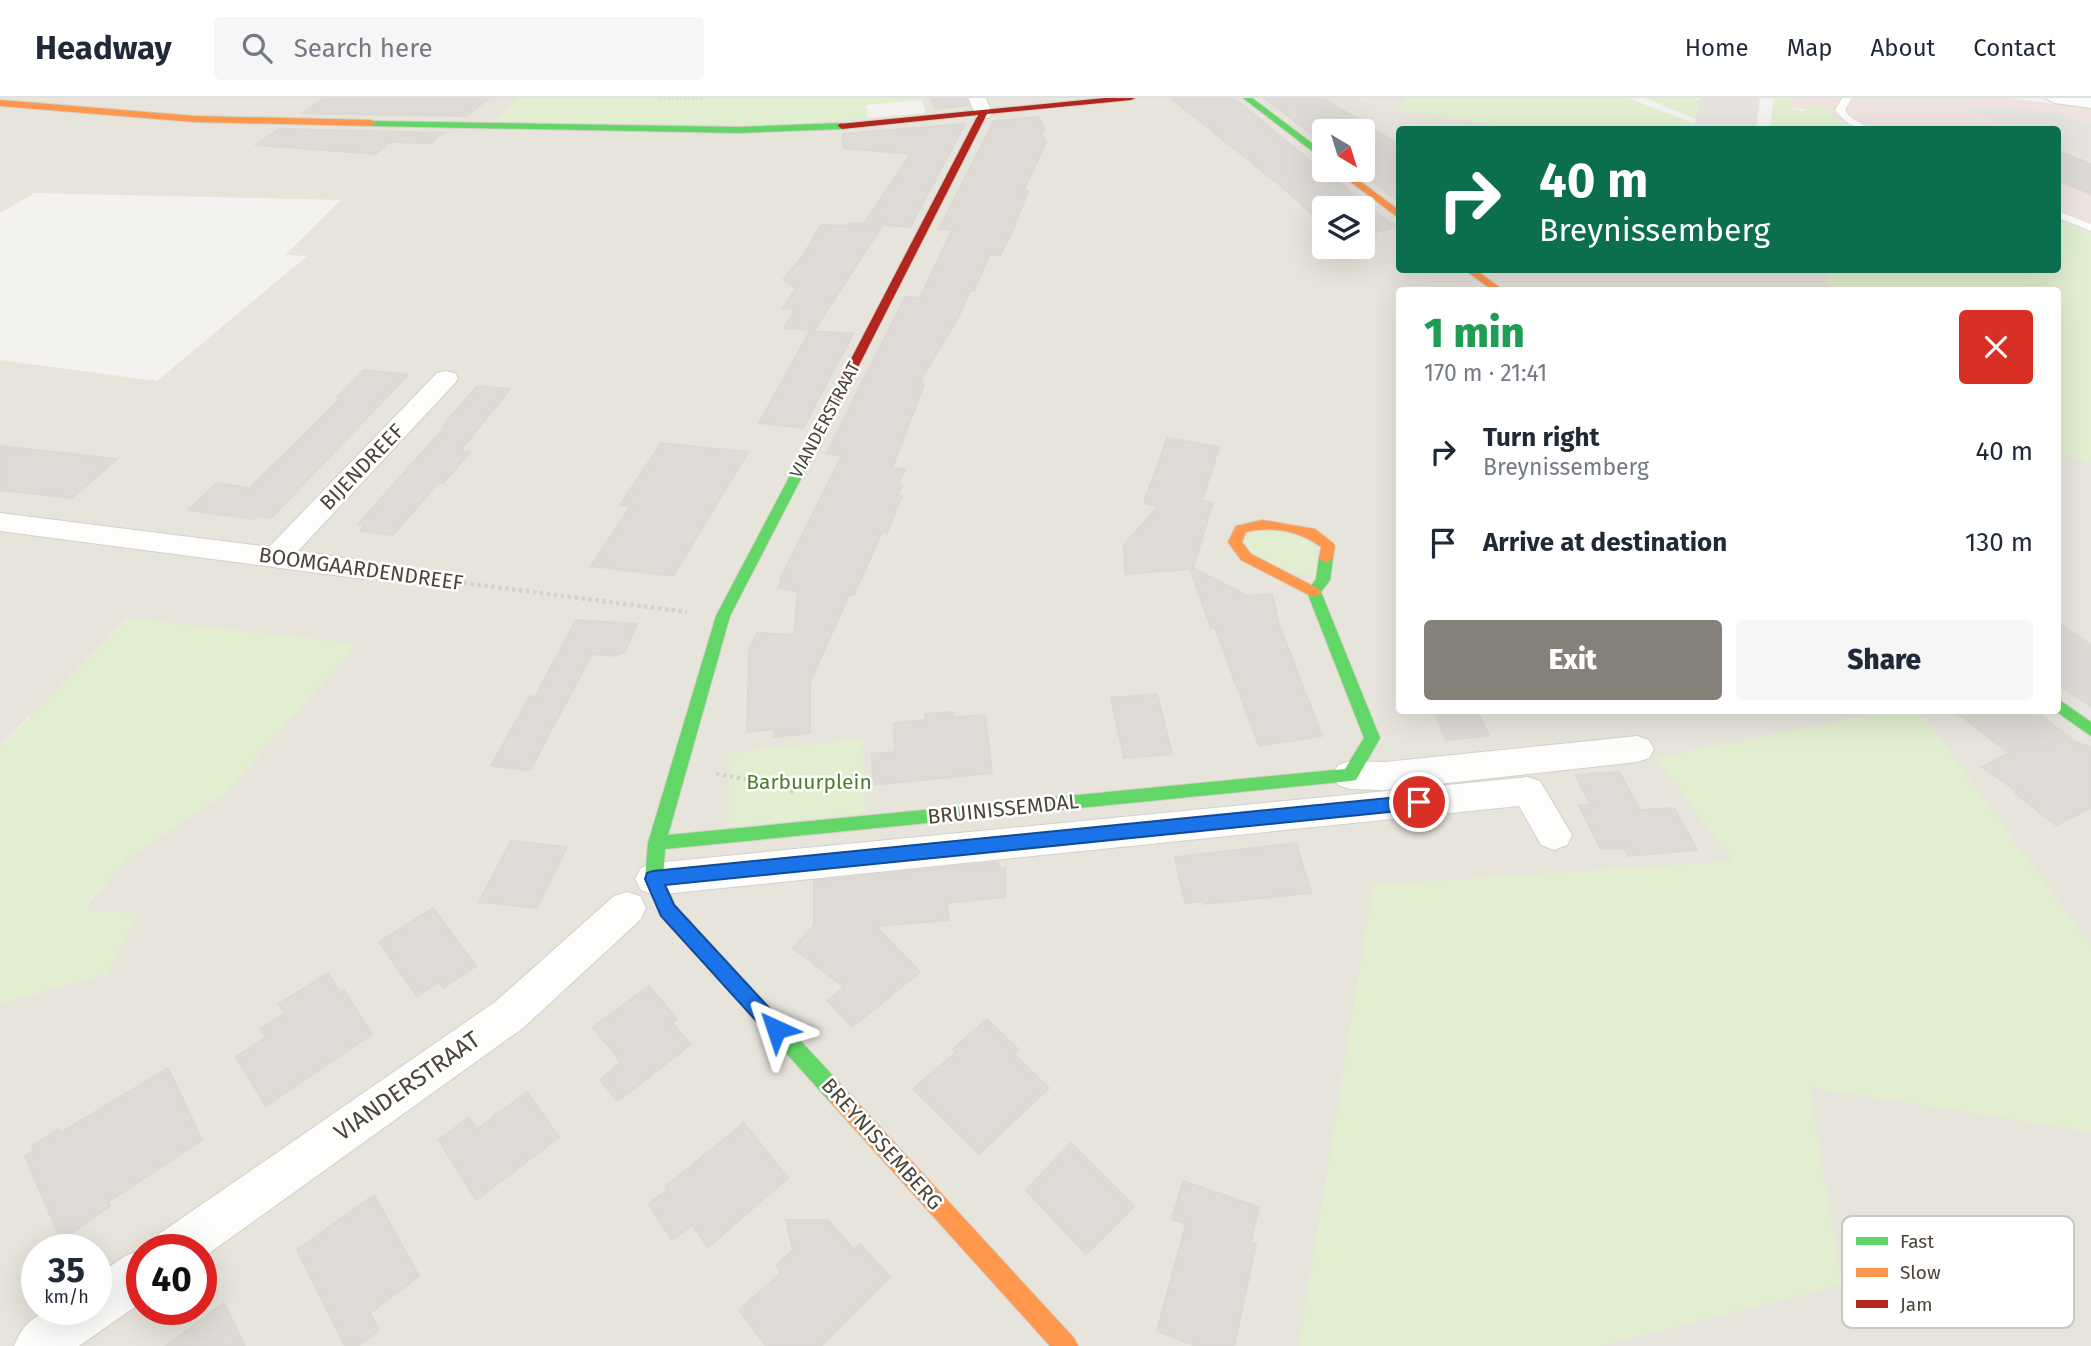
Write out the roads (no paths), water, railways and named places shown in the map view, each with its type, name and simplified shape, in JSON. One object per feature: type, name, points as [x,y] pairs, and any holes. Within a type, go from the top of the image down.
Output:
[{"type":"street","points":[[0,103],[194,119],[738,130],[810,128],[980,106],[1131,98]]},
{"type":"street","points":[[1247,98],[1312,148]]},
{"type":"street","points":[[2061,99],[2091,103]]},
{"type":"street","name":"VIANDERSTRAAT","points":[[198,1234],[509,1015],[640,893],[723,616],[970,142],[980,106]]},
{"type":"street","points":[[1355,182],[1396,213]]},
{"type":"street","points":[[1474,273],[1494,287]]},
{"type":"street","name":"BIJENDREEF","points":[[277,556],[446,379]]},
{"type":"street","name":"BOOMGAARDENDREEF","points":[[0,522],[364,569]]},
{"type":"street","points":[[1314,592],[1323,580],[1328,545],[1310,532],[1262,524],[1241,529],[1236,542],[1245,557],[1314,592],[1372,738],[1350,775]]},
{"type":"street","points":[[2061,707],[2091,730]]},
{"type":"street","name":"BRUINISSEMDAL","points":[[657,843],[1350,775],[1385,776],[1637,748]]},
{"type":"street","points":[[640,893],[1528,791],[1553,835]]},
{"type":"street","name":"BREYNISSEMBERG","points":[[640,893],[668,910],[1066,1346]]},
{"type":"street","points":[[37,1346],[67,1325]]},
{"type":"lane","points":[[1847,98],[1840,110],[1847,119],[1862,126]]},
{"type":"lane","points":[[2061,99],[2091,109]]},
{"type":"lane","points":[[2061,215],[2091,229]]},
{"type":"park label","name":"Barbuurplein","points":[[809,782]]}]
